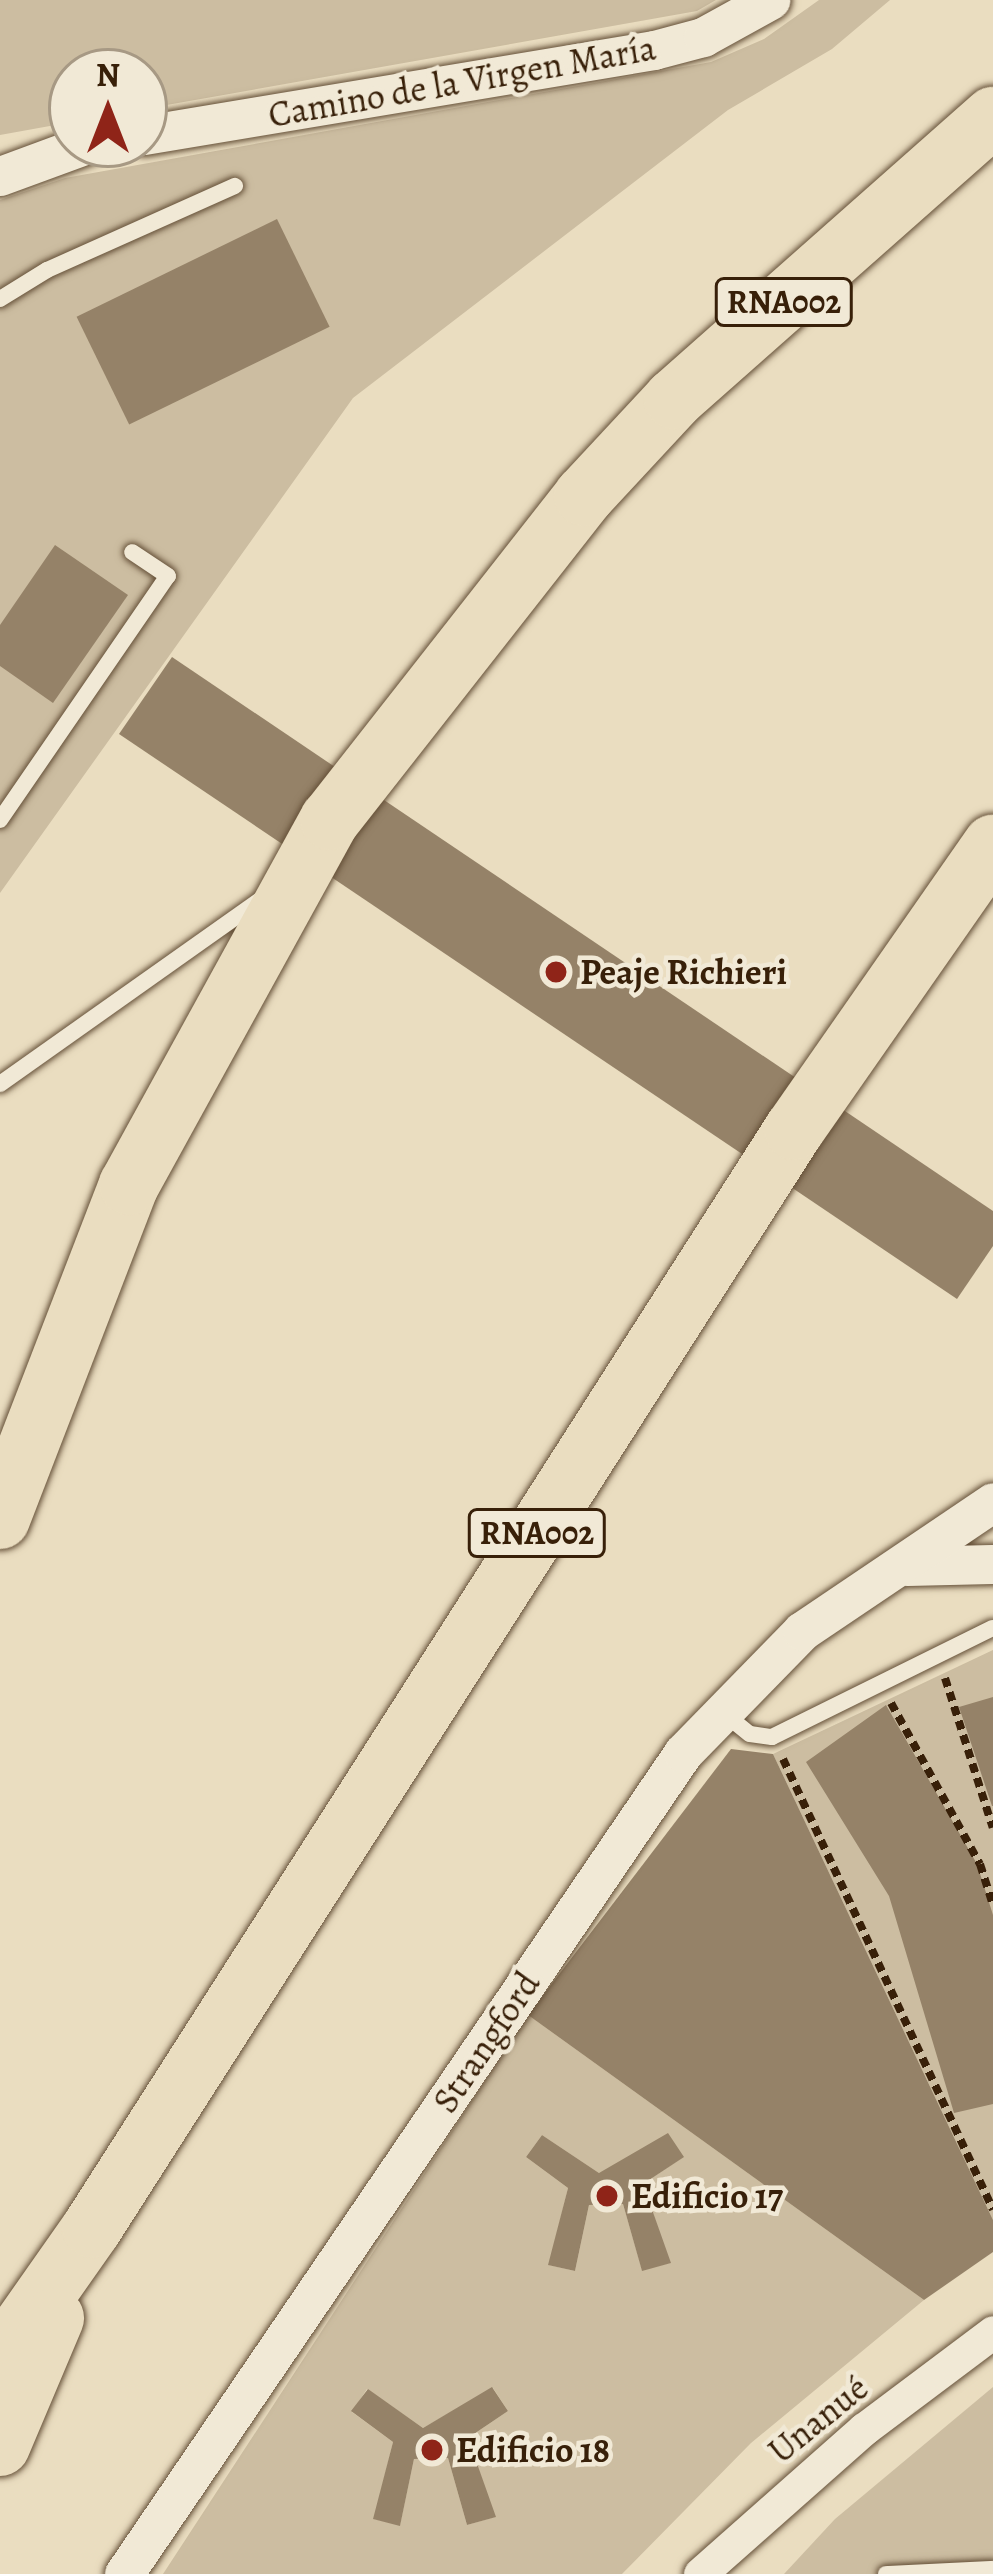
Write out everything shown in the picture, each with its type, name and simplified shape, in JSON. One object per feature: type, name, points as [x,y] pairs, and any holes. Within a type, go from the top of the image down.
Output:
[{"type":"highway","name":"RNA002","points":[[0,1519],[129,1185],[296,874],[330,820],[584,496],[674,399],[993,117]]},
{"type":"highway","name":"RNA002","points":[[0,2359],[92,2228],[794,1130],[993,845]]},
{"type":"highway","points":[[0,2446],[92,2228]]},
{"type":"street","name":"Camino de la Virgen María","points":[[168,130],[654,50],[704,37],[770,0]]},
{"type":"street","points":[[0,159],[48,150]]},
{"type":"street","points":[[0,176],[48,156]]},
{"type":"street","name":"Strangford","points":[[124,2574],[719,1710],[802,1631],[906,1566],[993,1502]]},
{"type":"street","points":[[906,1566],[993,1564]]},
{"type":"street","name":"Unanué","points":[[708,2573],[864,2429],[993,2332]]},
{"type":"lane","points":[[0,299],[47,270],[235,186]]},
{"type":"lane","points":[[0,820],[169,576],[132,552]]},
{"type":"lane","points":[[0,1084],[296,874]]},
{"type":"lane","points":[[719,1710],[750,1734],[772,1737],[993,1628]]},
{"type":"lane","points":[[886,2574],[993,2569]]},
{"type":"path","points":[[937,1654],[993,1828]]},
{"type":"path","points":[[879,1681],[980,1864],[993,1905]]},
{"type":"path","points":[[772,1737],[993,2209]]},
{"type":"shaded area","points":[[0,0],[716,0],[697,11],[168,105],[168,48],[48,48],[48,126],[0,135]]},
{"type":"shaded area","points":[[819,0],[890,0],[832,49],[728,110],[353,398],[0,893],[0,200],[65,178],[121,168],[168,168],[168,160],[711,62],[764,39]]},
{"type":"shaded area","points":[[993,1650],[993,2220],[773,1754]]},
{"type":"shaded area","points":[[528,2015],[924,2300],[751,2443],[622,2574],[163,2574]],"holes":[[[542,2135],[599,2173],[683,2157],[643,2184],[670,2263],[642,2270],[623,2204],[589,2205],[575,2271],[549,2265],[568,2188],[526,2157]],[[493,2388],[508,2411],[468,2438],[495,2517],[467,2525],[448,2458],[414,2459],[400,2525],[374,2519],[393,2442],[352,2412],[367,2389],[423,2428]]]},
{"type":"shaded area","points":[[993,2387],[993,2574],[784,2574],[835,2519]]},
{"type":"building","points":[[277,219],[330,327],[129,425],[77,317]]},
{"type":"building","points":[[55,545],[128,595],[53,703],[0,666],[0,625]]},
{"type":"building","name":"Peaje Richieri","points":[[172,657],[993,1211],[993,1246],[957,1299],[119,734]]},
{"type":"building","points":[[993,1697],[993,1806],[992,1806],[959,1707]]},
{"type":"building","points":[[886,1705],[977,1864],[993,1915],[993,2104],[954,2113],[889,1896],[806,1762]]},
{"type":"building","points":[[731,1749],[773,1754],[993,2220],[993,2252],[924,2300],[528,2015]]},
{"type":"building","name":"Edificio 17","points":[[668,2133],[684,2157],[643,2184],[671,2263],[642,2271],[623,2204],[589,2205],[575,2271],[548,2265],[568,2188],[526,2157],[542,2135],[599,2173]]},
{"type":"building","name":"Edificio 18","points":[[492,2387],[508,2411],[468,2438],[496,2517],[467,2525],[448,2458],[414,2459],[400,2526],[373,2519],[393,2442],[351,2411],[368,2389],[423,2428]]},
{"type":"place","name":"Peaje Richieri","points":[[556,972]]},
{"type":"place","name":"Edificio 17","points":[[607,2196]]},
{"type":"place","name":"Edificio 18","points":[[432,2450]]}]
